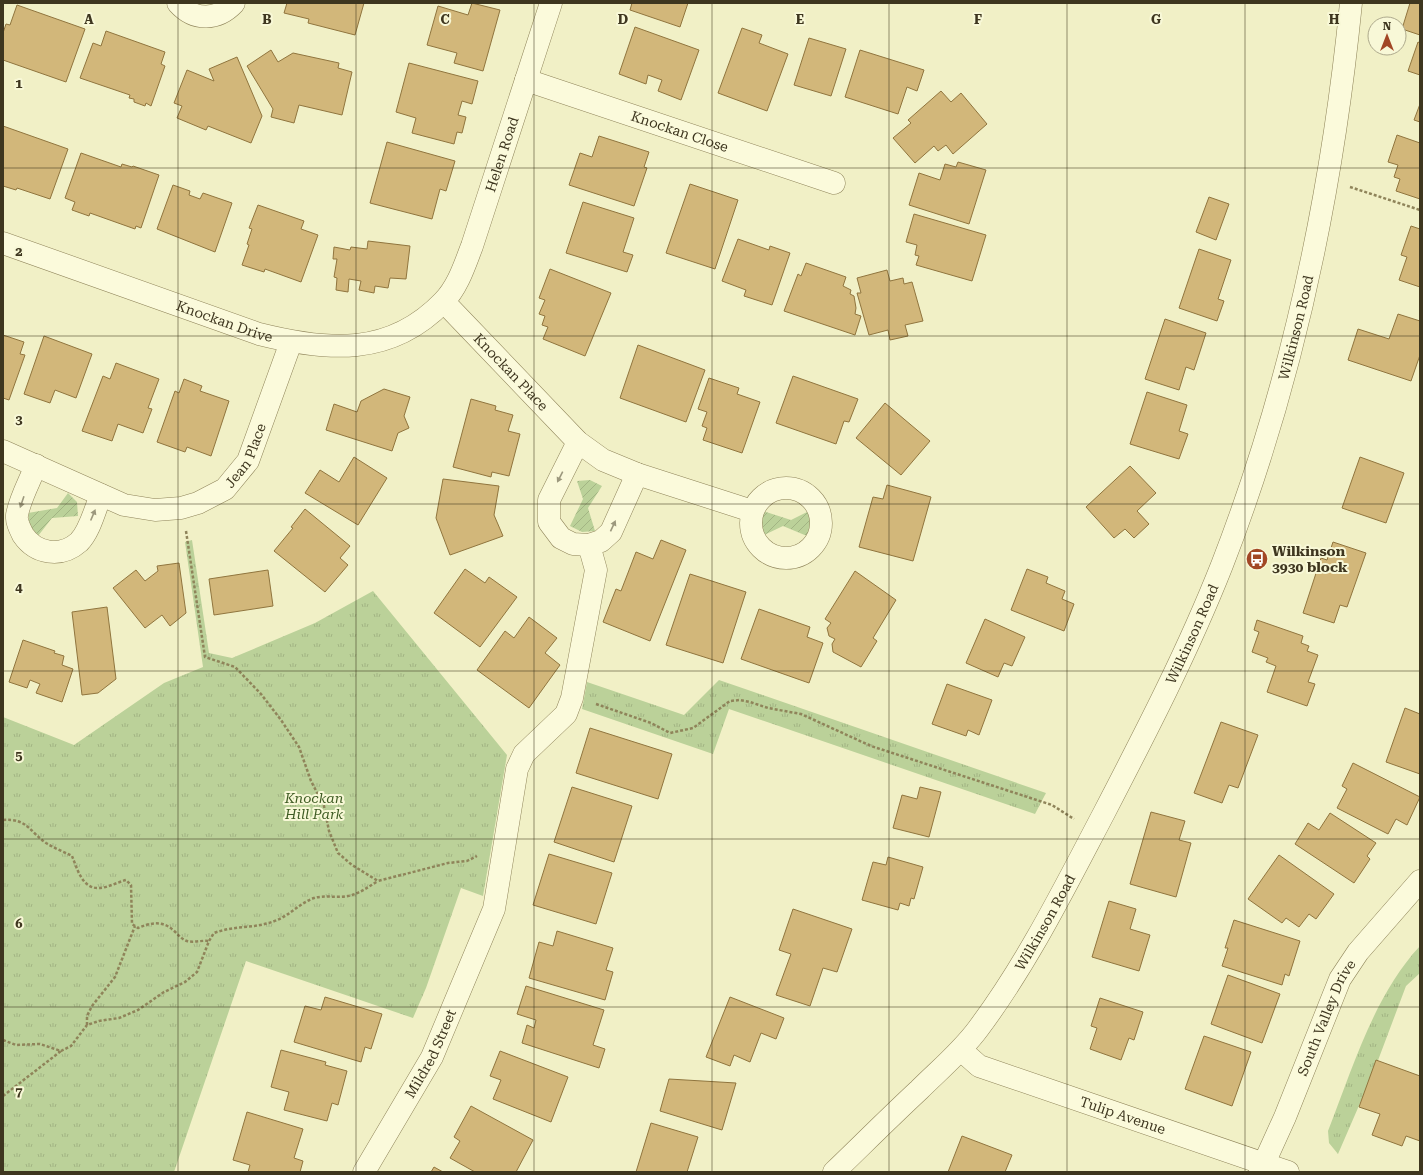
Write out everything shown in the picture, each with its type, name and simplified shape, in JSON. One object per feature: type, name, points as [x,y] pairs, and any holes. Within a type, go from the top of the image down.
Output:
[{"type":"street","points":[[178,3],[185,10],[198,16],[213,17],[227,11],[234,3]]},
{"type":"street","name":"Helen Road","points":[[444,302],[460,277],[472,246],[550,3]]},
{"type":"street","name":"Wilkinson Road","points":[[834,1172],[961,1050],[987,1016],[1023,963],[1154,718],[1194,632],[1223,564],[1250,487],[1294,338],[1310,268],[1327,180],[1341,97],[1351,3]]},
{"type":"street","name":"Knockan Close","points":[[526,80],[834,183]]},
{"type":"street","name":"Knockan Drive","points":[[3,243],[260,334],[291,342],[327,347],[359,346],[388,339],[416,324],[444,302]]},
{"type":"street","name":"Knockan Place","points":[[444,302],[578,442],[604,460],[637,474],[752,512]]},
{"type":"street","name":"Jean Place","points":[[3,451],[124,505],[154,510],[181,508],[198,503],[225,489],[248,461],[291,342]]},
{"type":"street","points":[[578,442],[549,500],[549,522],[561,538],[573,544],[589,545],[601,541],[611,532],[637,474]]},
{"type":"street","points":[[36,466],[17,515],[20,529],[28,542],[39,550],[52,553],[69,549],[79,541],[86,530],[101,495]]},
{"type":"street","name":"Mildred Street","points":[[364,1172],[432,1057],[494,909],[517,769],[524,754],[566,714],[572,698],[596,570],[589,545]]},
{"type":"street","name":"South Valley Drive","points":[[1261,1168],[1285,1117],[1340,978],[1358,952],[1420,881]]},
{"type":"street","name":"Tulip Avenue","points":[[961,1050],[979,1066],[1261,1168],[1288,1172]]},
{"type":"path","points":[[1327,180],[1420,210]]},
{"type":"path","points":[[181,508],[205,657],[235,667],[261,694],[299,747],[311,781],[324,806],[329,831],[338,853],[378,881]]},
{"type":"path","points":[[603,705],[651,723],[670,733],[693,728],[730,701],[740,700],[750,702],[768,708],[813,718],[871,746],[1052,805],[1076,820]]},
{"type":"path","points":[[3,820],[11,819],[21,822],[35,832],[46,843],[72,856],[82,879],[90,886],[100,888],[126,880],[131,885],[132,924],[138,928],[150,924],[160,923],[171,929],[180,938],[190,942],[200,940],[209,941]]},
{"type":"path","points":[[3,1096],[61,1051],[71,1046],[87,1025],[99,1021],[119,1018],[138,1010],[164,992],[184,982],[197,972],[209,941],[214,933],[222,930],[261,926],[279,920],[302,904],[316,898],[348,896],[362,892],[378,881],[448,863],[467,861],[475,858],[487,843],[494,838],[505,838]]},
{"type":"path","points":[[87,1025],[87,1016],[92,1006],[115,977],[135,926]]},
{"type":"path","points":[[3,1040],[16,1045],[40,1044],[61,1051]]},
{"type":"green space","points":[[590,480],[602,486],[588,508],[595,531],[582,532],[570,526],[583,499],[577,481]]},
{"type":"green space","points":[[68,493],[77,502],[78,516],[52,518],[38,536],[30,526],[28,513],[57,508]]},
{"type":"green space","points":[[763,511],[791,520],[809,511],[812,524],[807,536],[783,526],[762,536],[759,524]]},
{"type":"green space","name":"Knockan Hill Park","points":[[192,540],[209,653],[232,658],[315,623],[373,591],[507,755],[483,896],[461,888],[426,988],[413,1018],[246,961],[174,1172],[3,1172],[3,717],[74,745],[164,683],[203,667],[185,542]]},
{"type":"green space","points":[[719,680],[1046,793],[1035,814],[729,709],[713,754],[582,709],[587,682],[684,715]]},
{"type":"green space","points":[[1420,946],[1420,973],[1406,986],[1374,1071],[1338,1154],[1329,1143],[1328,1131],[1356,1059],[1377,1010],[1390,987]]},
{"type":"building","points":[[287,3],[364,3],[355,35],[308,23],[309,19],[284,13]]},
{"type":"building","points":[[472,3],[500,10],[483,71],[454,63],[457,53],[427,45],[438,6],[468,15]]},
{"type":"building","points":[[632,3],[688,3],[680,27],[630,10]]},
{"type":"building","points":[[1410,3],[1420,3],[1420,35],[1407,31],[1406,16]]},
{"type":"building","points":[[17,5],[85,29],[66,82],[3,60],[3,33],[6,24],[10,25]]},
{"type":"building","points":[[635,27],[699,50],[681,100],[658,91],[662,80],[648,75],[646,84],[619,74]]},
{"type":"building","points":[[742,28],[762,35],[759,43],[788,54],[767,111],[718,93]]},
{"type":"building","points":[[106,31],[165,52],[161,64],[165,66],[151,106],[146,103],[145,106],[134,102],[134,99],[129,98],[130,95],[80,78],[93,43],[101,46]]},
{"type":"building","points":[[809,38],[846,49],[831,96],[794,85]]},
{"type":"building","points":[[1418,42],[1420,43],[1420,75],[1408,71]]},
{"type":"building","points":[[271,50],[278,62],[293,53],[339,63],[338,68],[352,72],[342,115],[299,105],[294,123],[271,117],[273,109],[247,66]]},
{"type":"building","points":[[860,50],[924,70],[917,91],[907,87],[898,114],[845,97]]},
{"type":"building","points":[[237,57],[262,116],[251,143],[208,126],[206,130],[177,118],[182,106],[174,103],[187,70],[214,81],[209,69]]},
{"type":"building","points":[[409,63],[478,81],[472,104],[462,101],[458,115],[466,117],[462,133],[457,132],[454,144],[412,133],[416,118],[396,112]]},
{"type":"building","points":[[941,91],[951,102],[961,93],[987,124],[953,154],[946,145],[938,151],[934,146],[915,163],[893,138],[911,123],[908,120]]},
{"type":"building","points":[[1420,104],[1420,122],[1414,120]]},
{"type":"building","points":[[3,126],[68,149],[50,199],[17,188],[16,190],[3,186]]},
{"type":"building","points":[[1397,135],[1420,143],[1420,199],[1396,191],[1400,179],[1394,177],[1398,165],[1388,162]]},
{"type":"building","points":[[599,136],[649,152],[644,167],[647,168],[634,206],[569,185],[580,153],[592,157]]},
{"type":"building","points":[[387,142],[455,161],[446,191],[440,189],[432,219],[370,203]]},
{"type":"building","points":[[81,153],[121,167],[122,164],[133,166],[159,175],[141,228],[136,226],[135,229],[90,213],[89,216],[72,210],[75,202],[65,198]]},
{"type":"building","points":[[958,162],[986,170],[969,224],[909,205],[919,173],[940,180],[945,164],[956,167]]},
{"type":"building","points":[[690,184],[738,200],[715,269],[666,253]]},
{"type":"building","points":[[173,185],[190,191],[189,195],[200,199],[203,193],[232,203],[215,252],[157,229]]},
{"type":"building","points":[[1209,197],[1229,204],[1216,240],[1196,232]]},
{"type":"building","points":[[583,202],[634,218],[623,252],[633,255],[627,272],[566,253]]},
{"type":"building","points":[[258,205],[304,221],[301,229],[318,235],[301,282],[265,269],[264,272],[242,265],[249,245],[247,244],[252,229],[249,228]]},
{"type":"building","points":[[914,214],[986,235],[972,281],[916,265],[919,256],[915,255],[917,245],[906,242]]},
{"type":"building","points":[[1411,226],[1420,229],[1420,287],[1399,280],[1407,257],[1401,255]]},
{"type":"building","points":[[738,239],[769,250],[770,246],[790,253],[772,305],[744,296],[746,290],[722,281]]},
{"type":"building","points":[[368,241],[410,246],[406,279],[390,278],[388,288],[375,286],[374,293],[359,290],[361,281],[349,279],[348,292],[336,290],[337,278],[334,277],[337,259],[333,259],[334,247],[350,250],[351,247],[367,249]]},
{"type":"building","points":[[1199,249],[1231,260],[1218,299],[1224,301],[1217,321],[1179,308]]},
{"type":"building","points":[[806,263],[846,277],[843,286],[851,290],[850,294],[854,296],[856,308],[855,314],[861,316],[855,335],[784,311],[798,274],[801,276]]},
{"type":"building","points":[[550,269],[611,293],[585,356],[543,339],[548,327],[542,325],[545,316],[539,314],[545,300],[539,298]]},
{"type":"building","points":[[887,270],[890,281],[903,278],[904,284],[912,282],[923,321],[905,325],[908,336],[890,340],[888,330],[869,335],[857,293],[861,293],[857,278]]},
{"type":"building","points":[[1398,314],[1420,321],[1420,355],[1411,381],[1348,360],[1358,329],[1389,339]]},
{"type":"building","points":[[1165,319],[1206,333],[1194,370],[1186,367],[1179,390],[1145,379]]},
{"type":"building","points":[[3,335],[24,342],[20,354],[25,355],[9,400],[3,398]]},
{"type":"building","points":[[44,336],[92,354],[76,398],[55,390],[50,403],[24,394]]},
{"type":"building","points":[[638,345],[705,370],[686,422],[620,398]]},
{"type":"building","points":[[116,363],[159,379],[148,408],[152,409],[143,433],[118,424],[112,441],[82,431],[103,376],[110,379]]},
{"type":"building","points":[[793,376],[858,399],[849,422],[844,421],[836,444],[776,423]]},
{"type":"building","points":[[709,378],[739,388],[737,394],[760,402],[742,453],[703,440],[707,428],[702,426],[707,412],[698,409]]},
{"type":"building","points":[[184,379],[202,386],[200,391],[229,401],[211,456],[187,447],[185,452],[157,442],[175,391],[179,393]]},
{"type":"building","points":[[384,389],[410,397],[404,416],[409,428],[398,433],[392,451],[326,430],[334,404],[357,412],[361,401]]},
{"type":"building","points":[[1147,392],[1187,405],[1179,431],[1188,434],[1179,459],[1130,444]]},
{"type":"building","points":[[471,399],[496,406],[495,410],[513,415],[508,431],[520,434],[509,476],[492,472],[491,477],[453,467]]},
{"type":"building","points":[[885,403],[930,441],[901,475],[856,438]]},
{"type":"building","points":[[354,457],[387,478],[358,525],[305,493],[320,470],[339,482]]},
{"type":"building","points":[[1360,457],[1404,473],[1386,523],[1342,508]]},
{"type":"building","points":[[1130,466],[1156,493],[1137,511],[1149,524],[1134,538],[1125,529],[1114,538],[1086,507]]},
{"type":"building","points":[[443,479],[499,486],[494,515],[503,536],[450,555],[436,518]]},
{"type":"building","points":[[887,485],[931,497],[913,561],[859,547],[873,497],[883,499]]},
{"type":"building","points":[[305,509],[350,546],[340,558],[348,565],[325,592],[274,551],[293,528],[291,527]]},
{"type":"building","points":[[661,540],[686,550],[650,641],[603,622],[616,589],[621,591],[636,552],[653,559]]},
{"type":"building","points":[[1333,542],[1366,553],[1347,607],[1340,605],[1334,623],[1303,613],[1321,558],[1327,560]]},
{"type":"building","points":[[179,563],[186,613],[170,626],[162,615],[145,628],[113,588],[136,570],[145,581],[158,571],[157,566]]},
{"type":"building","points":[[465,569],[485,583],[489,577],[517,597],[480,647],[434,613]]},
{"type":"building","points":[[1027,569],[1048,577],[1046,583],[1065,591],[1062,599],[1074,604],[1064,631],[1011,610]]},
{"type":"building","points":[[268,570],[273,606],[214,615],[209,579]]},
{"type":"building","points":[[855,571],[896,600],[873,638],[877,641],[861,667],[833,652],[832,644],[835,639],[829,636],[827,628],[831,623],[825,619]]},
{"type":"building","points":[[690,574],[746,592],[723,663],[666,645]]},
{"type":"building","points":[[107,607],[116,679],[98,693],[82,695],[72,612]]},
{"type":"building","points":[[759,609],[810,627],[807,637],[823,643],[809,683],[741,659]]},
{"type":"building","points":[[529,617],[557,638],[545,653],[560,665],[529,708],[477,670],[505,631],[514,638]]},
{"type":"building","points":[[985,619],[1025,637],[1012,666],[1004,663],[998,677],[966,663]]},
{"type":"building","points":[[1257,620],[1303,636],[1301,643],[1309,646],[1307,651],[1318,655],[1308,682],[1315,684],[1307,706],[1267,692],[1276,666],[1266,662],[1268,658],[1252,652],[1259,632],[1254,630]]},
{"type":"building","points":[[23,640],[55,651],[54,653],[64,656],[62,665],[73,669],[62,702],[36,693],[40,684],[30,680],[27,688],[9,682]]},
{"type":"building","points":[[947,684],[992,700],[979,735],[968,730],[966,736],[932,724]]},
{"type":"building","points":[[1405,708],[1420,714],[1420,774],[1386,762]]},
{"type":"building","points":[[1221,722],[1258,735],[1238,788],[1229,785],[1222,803],[1194,793]]},
{"type":"building","points":[[590,728],[672,754],[658,799],[576,773]]},
{"type":"building","points":[[1353,763],[1420,797],[1407,825],[1396,819],[1388,834],[1337,808],[1347,789],[1342,786]]},
{"type":"building","points":[[572,787],[632,806],[614,862],[554,842]]},
{"type":"building","points":[[920,787],[941,792],[929,837],[893,828],[902,795],[917,799]]},
{"type":"building","points":[[1151,812],[1185,821],[1179,840],[1191,843],[1176,897],[1130,884]]},
{"type":"building","points":[[1330,813],[1376,843],[1367,856],[1370,859],[1354,883],[1295,844],[1308,823],[1319,830]]},
{"type":"building","points":[[549,854],[612,873],[596,924],[533,905]]},
{"type":"building","points":[[1279,855],[1334,894],[1316,919],[1309,914],[1299,927],[1286,918],[1282,923],[1248,899]]},
{"type":"building","points":[[888,857],[923,867],[914,899],[911,898],[909,906],[900,903],[898,910],[862,900],[873,862],[886,865]]},
{"type":"building","points":[[1109,901],[1136,909],[1130,929],[1150,935],[1139,971],[1092,957]]},
{"type":"building","points":[[793,909],[852,929],[837,972],[823,968],[810,1006],[776,995],[791,954],[779,950]]},
{"type":"building","points":[[1234,920],[1300,941],[1289,976],[1285,974],[1282,985],[1222,966],[1228,948],[1225,948]]},
{"type":"building","points":[[557,931],[613,948],[606,970],[613,972],[605,1000],[529,978],[539,942],[553,946]]},
{"type":"building","points":[[1228,975],[1280,994],[1262,1043],[1211,1024]]},
{"type":"building","points":[[526,986],[604,1010],[593,1045],[605,1049],[599,1068],[522,1043],[527,1025],[534,1028],[536,1020],[517,1014]]},
{"type":"building","points":[[325,997],[382,1014],[371,1049],[365,1047],[361,1062],[294,1042],[305,1006],[321,1010]]},
{"type":"building","points":[[730,997],[784,1018],[776,1039],[761,1033],[750,1062],[734,1055],[730,1066],[706,1057]]},
{"type":"building","points":[[1100,998],[1143,1012],[1134,1040],[1129,1038],[1121,1060],[1090,1049],[1097,1028],[1091,1026]]},
{"type":"building","points":[[1204,1036],[1251,1052],[1232,1106],[1185,1089]]},
{"type":"building","points":[[281,1050],[326,1062],[325,1065],[347,1071],[338,1105],[332,1103],[327,1121],[284,1110],[289,1092],[271,1087]]},
{"type":"building","points":[[500,1051],[568,1077],[551,1122],[493,1099],[501,1080],[490,1076]]},
{"type":"building","points":[[1376,1060],[1420,1076],[1420,1141],[1406,1136],[1402,1146],[1372,1135],[1380,1114],[1359,1107]]},
{"type":"building","points":[[669,1079],[736,1083],[722,1130],[660,1111]]},
{"type":"building","points":[[471,1106],[533,1140],[516,1172],[475,1172],[450,1158],[460,1141],[454,1137]]},
{"type":"building","points":[[247,1112],[303,1129],[294,1158],[303,1161],[300,1172],[248,1172],[250,1165],[233,1160]]},
{"type":"building","points":[[651,1123],[698,1137],[687,1172],[636,1172]]},
{"type":"building","points":[[962,1136],[1012,1155],[1005,1172],[948,1172]]},
{"type":"building","points":[[434,1167],[443,1172],[431,1172]]},
{"type":"place","name":"Wilkinson 3930 block","points":[[1257,559]]}]
